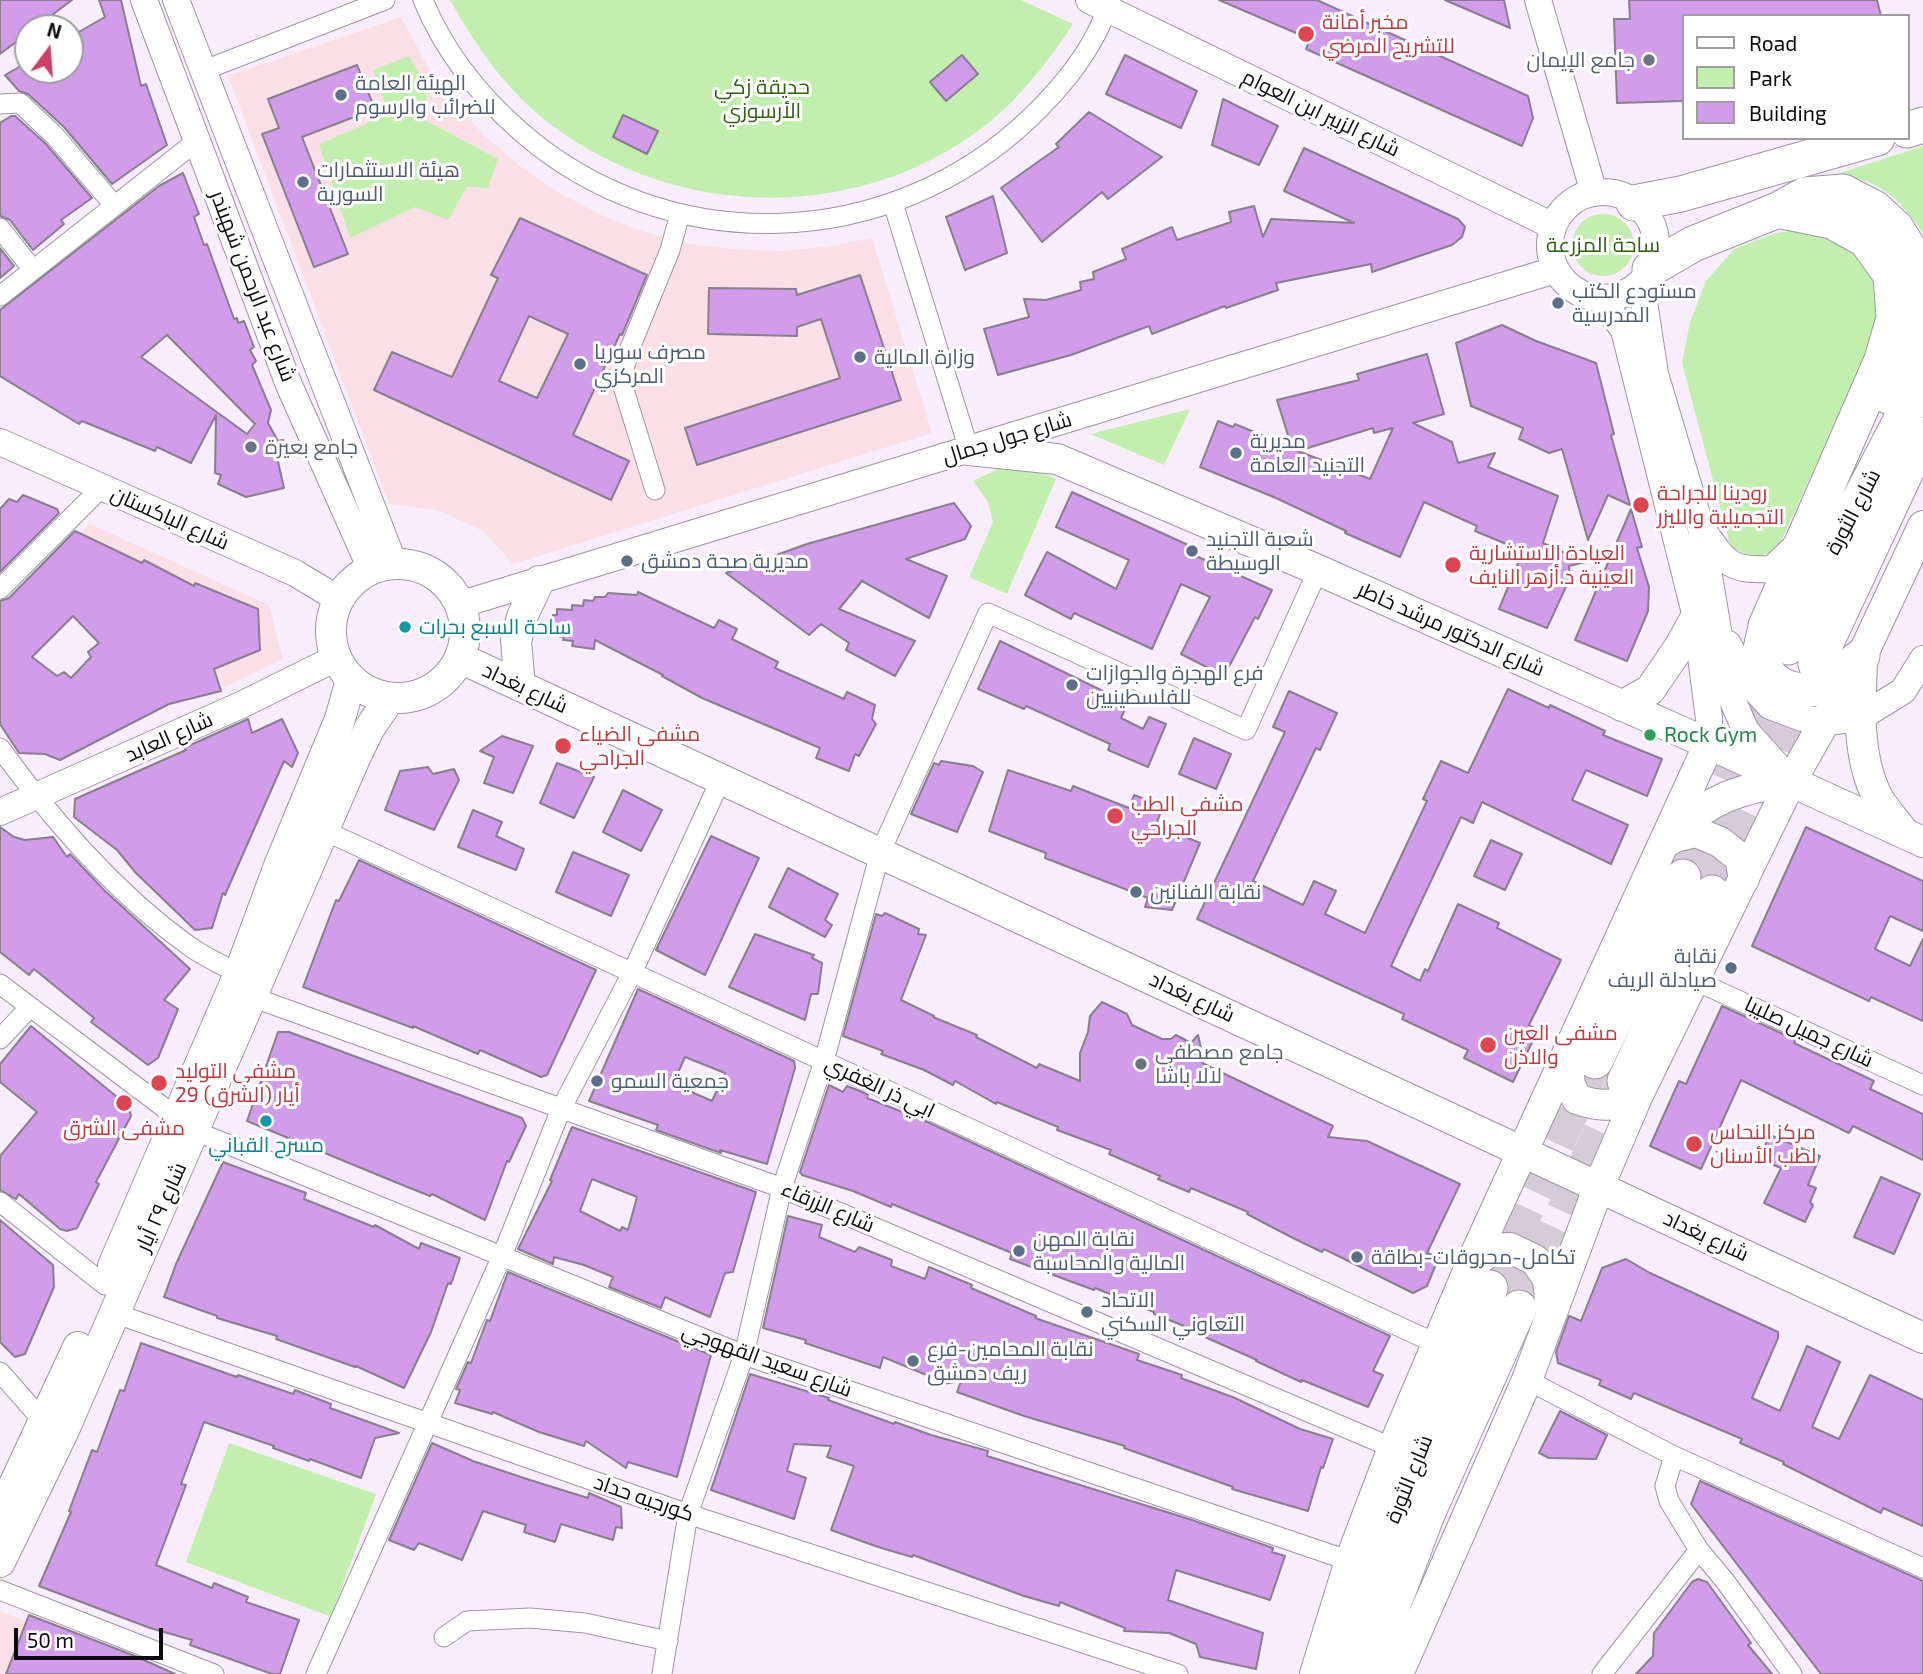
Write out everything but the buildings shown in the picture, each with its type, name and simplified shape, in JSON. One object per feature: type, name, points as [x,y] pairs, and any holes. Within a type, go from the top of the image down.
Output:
[{"type":"highway","points":[[1634,203],[1681,194],[1870,140]]},
{"type":"highway","points":[[1791,202],[1797,160]]},
{"type":"highway","points":[[1646,275],[1693,244],[1791,202],[1843,192],[1874,208],[1896,228],[1914,259],[1921,283],[1920,316],[1911,350],[1836,512],[1815,585]]},
{"type":"highway","points":[[1681,194],[1693,244]]},
{"type":"highway","points":[[1791,202],[1866,240],[1891,275],[1894,318],[1882,360],[1766,625],[1761,654],[1766,671],[1774,682],[1786,689],[1811,690],[1830,680],[1862,656]]},
{"type":"highway","name":"شارع الثورة","points":[[1923,378],[1815,585],[1802,656],[1923,435]]},
{"type":"highway","points":[[1581,1059],[1698,885],[1631,1089]]},
{"type":"highway","name":"شارع الثورة","points":[[1338,1674],[1401,1492],[1481,1276]]},
{"type":"highway","name":"شارع الثورة","points":[[1367,1674],[1427,1514],[1535,1310]]},
{"type":"main road","name":"شارع عبد الرحمن شهبندر","points":[[144,0],[289,385],[382,566]]},
{"type":"main road","name":"شارع عبد الرحمن شهبندر","points":[[176,0],[382,566]]},
{"type":"main road","points":[[1538,0],[1594,193]]},
{"type":"main road","name":"شارع الزبير ابن العوام","points":[[1102,3],[1553,226]]},
{"type":"main road","points":[[1608,192],[1634,203],[1648,219],[1656,240],[1655,255],[1646,275],[1629,291],[1615,297],[1600,298],[1582,294],[1567,284],[1555,270],[1550,256],[1553,226],[1562,210],[1577,199],[1594,193],[1608,192]]},
{"type":"main road","name":"شارع جول جمال","points":[[459,605],[1555,270]]},
{"type":"main road","points":[[1646,275],[1655,374],[1701,528],[1707,621],[1709,744],[1570,1085],[1577,1099],[1596,1106],[1621,1103],[1631,1089],[1694,980],[1791,781],[1827,722],[1862,656],[1923,526]]},
{"type":"main road","points":[[1600,298],[1624,330],[1728,690],[1746,732],[1791,781]]},
{"type":"main road","name":"شارع الباكستان","points":[[0,442],[295,573],[338,599]]},
{"type":"main road","name":"شارع الدكتور مرشد خاطر","points":[[968,450],[1057,459],[1318,570],[1914,838]]},
{"type":"main road","points":[[1701,528],[1723,560],[1746,570],[1772,569],[1804,538]]},
{"type":"main road","points":[[382,566],[416,566],[437,576],[453,592],[463,613],[466,635],[460,657],[449,676],[432,690],[412,697],[390,698],[369,692],[344,669],[331,642],[331,621],[338,599],[352,581],[382,566]]},
{"type":"main road","points":[[520,686],[516,641],[522,617],[538,581]]},
{"type":"main road","points":[[1622,706],[1650,690],[1680,646],[1707,621]]},
{"type":"main road","points":[[1707,621],[1748,682],[1770,706],[1802,718],[1827,722],[1859,718],[1913,691],[1923,659]]},
{"type":"main road","points":[[1862,656],[1859,718],[1864,754],[1876,795],[1914,838]]},
{"type":"main road","name":"شارع بغداد","points":[[460,657],[1923,1338]]},
{"type":"main road","name":"شارع العابد","points":[[0,812],[241,705],[344,669]]},
{"type":"main road","name":"شارع ٢٩ أيار","points":[[246,985],[279,866],[340,719],[344,669]]},
{"type":"main road","name":"شارع ٢٩ أيار","points":[[0,1515],[44,1422],[109,1299],[246,985],[323,831],[369,729],[390,698]]},
{"type":"main road","points":[[1667,843],[1691,818],[1712,803],[1748,788],[1791,781]]},
{"type":"main road","points":[[1667,843],[1696,832],[1720,842],[1740,858],[1744,879]]},
{"type":"main road","points":[[1481,1276],[1524,1151],[1581,1059]]},
{"type":"main road","points":[[1535,1310],[1599,1186],[1631,1089]]},
{"type":"main road","points":[[1315,1674],[1350,1561],[1437,1343],[1481,1276],[1493,1249],[1510,1248],[1535,1260],[1548,1279],[1535,1310],[1527,1380],[1398,1674]]},
{"type":"main road","name":"شارع ٢٩ أيار","points":[[0,1562],[64,1430],[109,1299]]},
{"type":"street","points":[[202,71],[385,0]]},
{"type":"street","points":[[423,0],[449,50],[475,85],[504,117],[536,145],[572,170],[610,190],[650,206],[680,214],[734,223],[778,224],[847,217],[893,203],[943,181],[981,160],[1015,133],[1073,70],[1096,34],[1102,3]]},
{"type":"street","points":[[0,104],[20,103],[55,136],[114,205]]},
{"type":"street","points":[[0,296],[198,140]]},
{"type":"street","points":[[893,203],[968,450]]},
{"type":"street","points":[[655,490],[621,380],[630,348],[670,250],[680,214]]},
{"type":"street","points":[[0,228],[33,270]]},
{"type":"street","points":[[0,589],[102,487]]},
{"type":"street","points":[[662,1674],[688,1514],[744,1355],[782,1188],[824,1061],[880,853],[988,613],[1246,730],[1318,570]]},
{"type":"street","name":"شارع الزرقاء","points":[[0,748],[35,796],[119,888],[193,948],[246,985],[561,1109],[782,1188],[1393,1448]]},
{"type":"street","points":[[316,1674],[502,1256],[561,1109],[632,973],[721,779]]},
{"type":"street","name":"ابي ذر الغفري","points":[[323,831],[1437,1343]]},
{"type":"street","name":"شارع جميل صليبا","points":[[1694,980],[1923,1085]]},
{"type":"street","name":"شارع سعيد القهوجي","points":[[0,984],[185,1125],[744,1355],[1350,1561]]},
{"type":"street","points":[[0,1039],[30,1007]]},
{"type":"street","name":"كورجيه حداد","points":[[0,1202],[109,1299],[427,1423],[688,1514],[1178,1674]]},
{"type":"street","points":[[0,1372],[44,1422]]},
{"type":"street","points":[[1527,1380],[1674,1456],[1923,1568]]},
{"type":"street","points":[[1674,1456],[1665,1486],[1666,1494],[1699,1550],[1725,1581],[1792,1674]]},
{"type":"street","points":[[1602,1674],[1699,1550]]},
{"type":"street","points":[[0,1590],[214,1674]]},
{"type":"street","points":[[444,1637],[467,1620],[530,1618],[584,1623],[668,1641]]},
{"type":"shaded area","points":[[401,17],[427,65],[454,102],[485,136],[520,166],[558,192],[599,214],[642,231],[686,243],[732,249],[779,251],[825,247],[872,238],[932,433],[513,564],[483,531],[437,510],[389,504],[228,76]]},
{"type":"shaded area","points":[[90,524],[269,605],[283,659],[225,687],[54,560]]},
{"type":"shaded area","points":[[0,1611],[157,1674],[0,1674]]},
{"type":"green space","name":"حديقة زكي الأرسوزي","points":[[450,0],[1021,0],[1073,24],[1020,94],[999,114],[949,150],[895,176],[837,192],[778,198],[719,194],[660,181],[605,158],[553,126],[522,99],[495,69]]},
{"type":"green space","points":[[409,56],[427,87],[425,120],[498,159],[488,188],[467,187],[448,220],[415,207],[350,238],[319,144],[389,114],[373,70]]},
{"type":"green space","points":[[1923,146],[1923,233],[1905,209],[1886,192],[1863,180],[1834,175]]},
{"type":"green space","name":"ساحة المزرعة","points":[[1597,214],[1609,214],[1625,223],[1632,233],[1632,257],[1625,267],[1609,276],[1597,276],[1586,271],[1577,262],[1572,251],[1572,239],[1577,228],[1586,219]]},
{"type":"green space","points":[[1808,227],[1848,242],[1879,282],[1876,334],[1777,550],[1756,557],[1731,548],[1682,363],[1690,322],[1706,281],[1734,249],[1773,234]]},
{"type":"green space","points":[[1190,409],[1164,465],[1090,434]]},
{"type":"green space","points":[[1002,467],[1031,468],[1056,479],[1007,594],[969,577],[993,522],[988,502],[973,481]]},
{"type":"green space","points":[[229,1443],[376,1494],[331,1617],[186,1562]]},
{"type":"tunnel","points":[[1683,877],[1777,669]]},
{"type":"tunnel","points":[[1712,893],[1808,682]]},
{"type":"tunnel","points":[[1490,1288],[1595,1061]]},
{"type":"tunnel","points":[[1519,1308],[1625,1081]]},
{"type":"place","name":"مخبر أمانة للتشريح المرضي","points":[[1306,34]]},
{"type":"place","name":"جامع الإيمان","points":[[1649,60]]},
{"type":"place","name":"الهيئة العامة للضرائب والرسوم","points":[[341,95]]},
{"type":"place","name":"هيئة الاستثمارات السورية","points":[[303,182]]},
{"type":"place","name":"مستودع الكتب المدرسية","points":[[1558,303]]},
{"type":"place","name":"وزارة المالية","points":[[860,357]]},
{"type":"place","name":"مصرف سوريا المركزي","points":[[580,364]]},
{"type":"place","name":"جامع بعيرة","points":[[251,447]]},
{"type":"place","name":"مديرية التجنيد العامة","points":[[1236,453]]},
{"type":"place","name":"رودينا للجراحة التجميلية والليزر","points":[[1641,505]]},
{"type":"place","name":"شعبة التجنيد الوسيطة","points":[[1192,551]]},
{"type":"place","name":"مديرية صحة دمشق","points":[[627,561]]},
{"type":"place","name":"العيادة الاستشارية العينية د.أزهر النايف","points":[[1453,565]]},
{"type":"place","name":"ساحة السبع بحرات","points":[[405,627]]},
{"type":"place","name":"فرع الهجرة والجوازات للفلسطينيين","points":[[1072,685]]},
{"type":"place","name":"Rock Gym","points":[[1650,735]]},
{"type":"place","name":"مشفى الضياء الجراحي","points":[[563,746]]},
{"type":"place","name":"مشفى الطب الجراحي","points":[[1115,816]]},
{"type":"place","name":"نقابة الفنانين","points":[[1136,892]]},
{"type":"place","name":"نقابة صيادلة الريف","points":[[1731,968]]},
{"type":"place","name":"مشفى العين والاذن","points":[[1488,1045]]},
{"type":"place","name":"جامع مصطفى لالا باشا","points":[[1141,1064]]},
{"type":"place","name":"جمعية السمو","points":[[597,1081]]},
{"type":"place","name":"مشفى التوليد 29 أيار (الشرق)","points":[[159,1083]]},
{"type":"place","name":"مشفى الشرق","points":[[124,1103]]},
{"type":"place","name":"مسرح القباني","points":[[266,1121]]},
{"type":"place","name":"مركز النحاس لطب الأسنان","points":[[1694,1144]]},
{"type":"place","name":"نقابة المهن المالية والمحاسبة","points":[[1019,1251]]},
{"type":"place","name":"تكامل-محروقات-بطاقة","points":[[1357,1257]]},
{"type":"place","name":"الاتحاد التعاوني السكني","points":[[1087,1312]]},
{"type":"place","name":"نقابة المحامين-فرع ريف دمشق","points":[[913,1361]]}]
